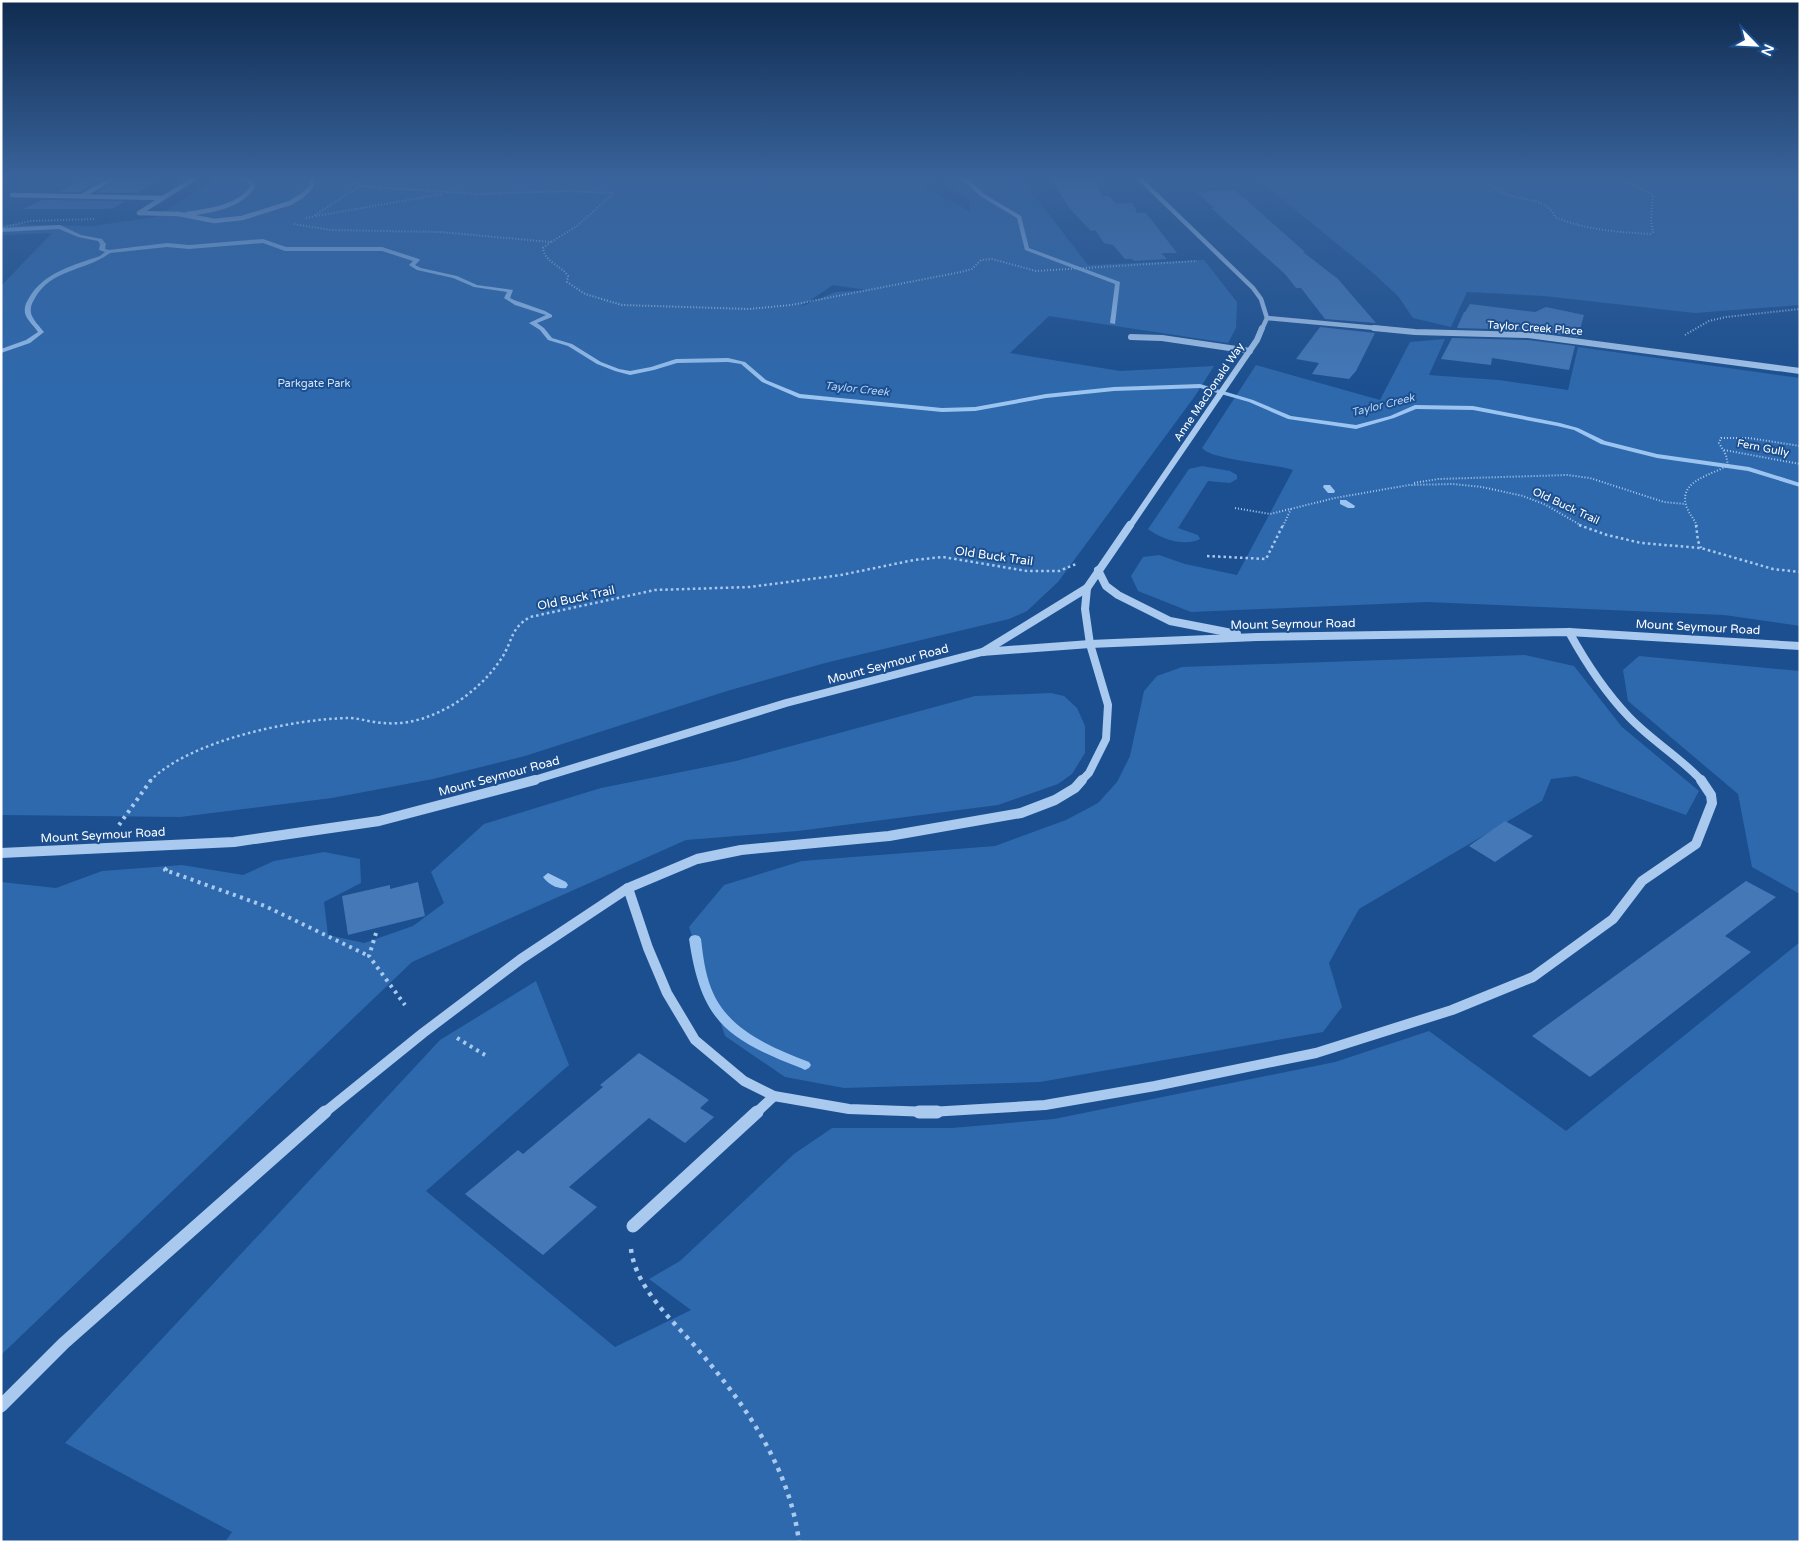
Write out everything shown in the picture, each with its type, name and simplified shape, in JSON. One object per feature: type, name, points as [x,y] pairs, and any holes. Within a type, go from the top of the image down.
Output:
[{"type":"street","points":[[1211,249],[1253,288],[1261,299],[1266,318]]},
{"type":"street","name":"Anne MacDonald Way","points":[[1,1406],[64,1343],[305,1128],[435,1024],[521,959],[628,888],[697,859],[784,845],[889,836],[983,821],[1021,813],[1055,800],[1075,788],[1090,773],[1106,739],[1108,704],[1090,644],[1085,609],[1087,588],[1250,351],[1262,330],[1266,318]]},
{"type":"street","name":"Taylor Creek Place","points":[[1266,318],[1415,332],[1528,335],[1800,371]]},
{"type":"street","points":[[1131,338],[1162,338],[1250,351]]},
{"type":"street","points":[[1098,570],[1106,586],[1118,595],[1170,621],[1257,637]]},
{"type":"street","points":[[982,652],[1087,588]]},
{"type":"street","points":[[628,888],[648,948],[667,993],[695,1040],[744,1081],[774,1096],[849,1109],[930,1112],[1045,1105],[1155,1086],[1316,1053],[1452,1010],[1533,977],[1613,919],[1642,881],[1696,844],[1712,803],[1711,794],[1705,784],[1691,769],[1624,711],[1590,670],[1569,632]]},
{"type":"street","name":"Mount Seymour Road","points":[[1,853],[234,842],[379,821],[515,786],[786,703],[982,652],[1090,644],[1257,637],[1569,632],[1800,646]]},
{"type":"street","points":[[634,1226],[774,1096]]},
{"type":"path","points":[[543,249],[548,260],[564,269],[568,276],[567,282],[571,286],[608,302],[638,307],[733,309],[776,307],[961,272],[972,268],[983,260],[1000,260],[1036,271],[1079,270],[1109,266],[1222,260]]},
{"type":"path","points":[[1659,352],[1709,321],[1726,317],[1800,309]]},
{"type":"path","points":[[1701,548],[1697,542],[1697,525],[1686,504],[1686,489],[1690,484],[1721,471],[1728,465],[1719,443],[1721,438],[1732,436],[1800,446]]},
{"type":"path","name":"Fern Gully","points":[[1723,450],[1800,464]]},
{"type":"path","points":[[1409,484],[1438,479],[1567,475],[1590,478],[1664,502],[1686,504]]},
{"type":"path","name":"Old Buck Trail","points":[[1235,508],[1270,514],[1335,498],[1409,484],[1454,484],[1504,491],[1546,505],[1580,525],[1608,535],[1641,543],[1701,548],[1773,569],[1800,572]]},
{"type":"path","points":[[1264,563],[1291,509]]},
{"type":"path","points":[[1207,556],[1266,559]]},
{"type":"path","name":"Old Buck Trail","points":[[102,847],[132,808],[142,790],[152,780],[176,762],[204,750],[244,736],[298,724],[339,718],[358,718],[379,723],[398,724],[414,722],[441,712],[466,697],[481,683],[504,652],[513,629],[530,617],[655,590],[750,587],[841,575],[914,560],[943,557],[1027,571],[1059,571],[1071,568],[1080,560]]},
{"type":"path","points":[[165,870],[265,906],[369,956],[405,1005]]},
{"type":"path","points":[[369,956],[376,933]]},
{"type":"path","points":[[457,1038],[485,1055]]},
{"type":"path","points":[[634,1226],[630,1257],[646,1287],[708,1361],[749,1418],[779,1468],[794,1510],[799,1542]]},
{"type":"green space","name":"Parkgate Park","points":[[37,249],[1076,249],[1088,265],[1204,260],[1237,302],[1236,328],[1228,343],[1049,316],[1010,353],[1120,371],[1214,366],[1195,396],[1058,582],[1027,611],[1009,619],[825,663],[727,691],[525,756],[433,779],[332,798],[180,817],[1,815],[1,286]],"holes":[[[833,285],[866,290],[835,292],[800,307]]]},
{"type":"green space","points":[[1344,249],[1800,249],[1800,305],[1695,313],[1544,296],[1467,292],[1451,327],[1413,318],[1398,296]]},
{"type":"green space","points":[[1445,339],[1429,375],[1499,380],[1568,390],[1578,347],[1800,378],[1800,626],[1724,615],[1427,602],[1191,612],[1138,591],[1131,576],[1143,557],[1159,555],[1185,564],[1237,575],[1293,470],[1230,459],[1218,456],[1202,448],[1256,365],[1380,400],[1410,342]]},
{"type":"green space","points":[[1202,466],[1230,471],[1237,475],[1237,479],[1230,483],[1208,481],[1178,528],[1198,535],[1200,539],[1180,542],[1166,539],[1153,533],[1148,529],[1189,469]]},
{"type":"green space","points":[[1525,655],[1574,666],[1622,727],[1699,791],[1686,815],[1576,776],[1551,779],[1542,801],[1359,909],[1329,963],[1342,1007],[1323,1032],[1040,1082],[844,1088],[785,1077],[725,1036],[689,927],[724,885],[802,861],[995,846],[1066,820],[1098,803],[1117,782],[1130,756],[1144,691],[1157,676],[1182,667]]},
{"type":"green space","points":[[1639,656],[1800,671],[1800,894],[1752,867],[1738,794],[1628,701],[1623,670]]},
{"type":"green space","points":[[1051,693],[1064,696],[1077,708],[1085,726],[1085,753],[1072,774],[1058,784],[998,805],[798,831],[686,840],[412,962],[1,1355],[1,882],[56,888],[102,871],[182,865],[243,875],[274,861],[324,852],[360,859],[361,883],[324,902],[328,935],[364,943],[413,926],[444,903],[431,872],[484,824],[601,788],[736,761],[975,696]]},
{"type":"green space","points":[[1800,942],[1800,1542],[225,1542],[232,1532],[65,1443],[440,1040],[536,981],[569,1065],[426,1191],[615,1347],[691,1310],[649,1279],[680,1261],[794,1154],[832,1128],[952,1128],[1054,1119],[1335,1062],[1429,1031],[1566,1131]]},
{"type":"building","points":[[1116,249],[1174,249],[1177,253],[1161,253],[1167,259],[1134,261],[1132,259],[1125,259]]},
{"type":"building","points":[[1257,249],[1302,249],[1338,279],[1376,323],[1325,319],[1301,288],[1296,288],[1285,274]]},
{"type":"building","points":[[1470,304],[1535,312],[1546,307],[1584,315],[1578,337],[1528,330],[1457,328]]},
{"type":"building","points":[[1320,327],[1375,333],[1356,371],[1349,379],[1312,374],[1319,363],[1296,359]]},
{"type":"building","points":[[1452,338],[1528,340],[1575,346],[1569,370],[1492,358],[1491,365],[1441,359]]},
{"type":"building","points":[[1505,821],[1533,836],[1495,862],[1469,846]]},
{"type":"building","points":[[1746,881],[1776,897],[1725,936],[1751,952],[1590,1077],[1532,1036]]},
{"type":"building","points":[[418,882],[425,916],[348,935],[342,896],[390,885],[390,889]]},
{"type":"building","points":[[639,1053],[709,1100],[700,1108],[714,1117],[685,1143],[649,1118],[569,1187],[597,1207],[543,1255],[465,1194],[518,1150],[523,1154],[603,1087],[600,1085]]},
{"type":"waterway","name":"Taylor Creek","points":[[102,249],[109,252]]},
{"type":"waterway","name":"Taylor Creek","points":[[109,252],[134,249]]},
{"type":"waterway","name":"Taylor Creek","points":[[382,249],[417,260],[412,265],[419,269],[455,277],[476,286],[511,291],[507,298],[512,302],[550,316],[532,323],[542,329],[550,339],[570,345],[599,363],[630,373],[652,369],[676,361],[728,360],[743,363],[764,381],[799,396],[942,410],[975,409],[1046,396],[1114,389],[1200,386],[1251,401],[1290,418],[1356,427],[1392,417],[1415,407],[1473,408],[1558,424],[1576,429],[1603,443],[1657,456],[1749,469],[1800,485]]},
{"type":"waterway","points":[[1027,249],[1118,283],[1113,323]]},
{"type":"waterway","points":[[1,351],[28,342],[41,332],[28,314],[28,305],[37,289],[47,280],[66,270],[102,257],[109,252]]},
{"type":"waterway","points":[[1327,487],[1331,491]]},
{"type":"waterway","points":[[1343,502],[1351,506]]},
{"type":"waterway","points":[[548,877],[562,885]]},
{"type":"waterway","points":[[695,939],[705,989],[714,1007],[726,1022],[741,1035],[759,1046],[805,1065]]}]
